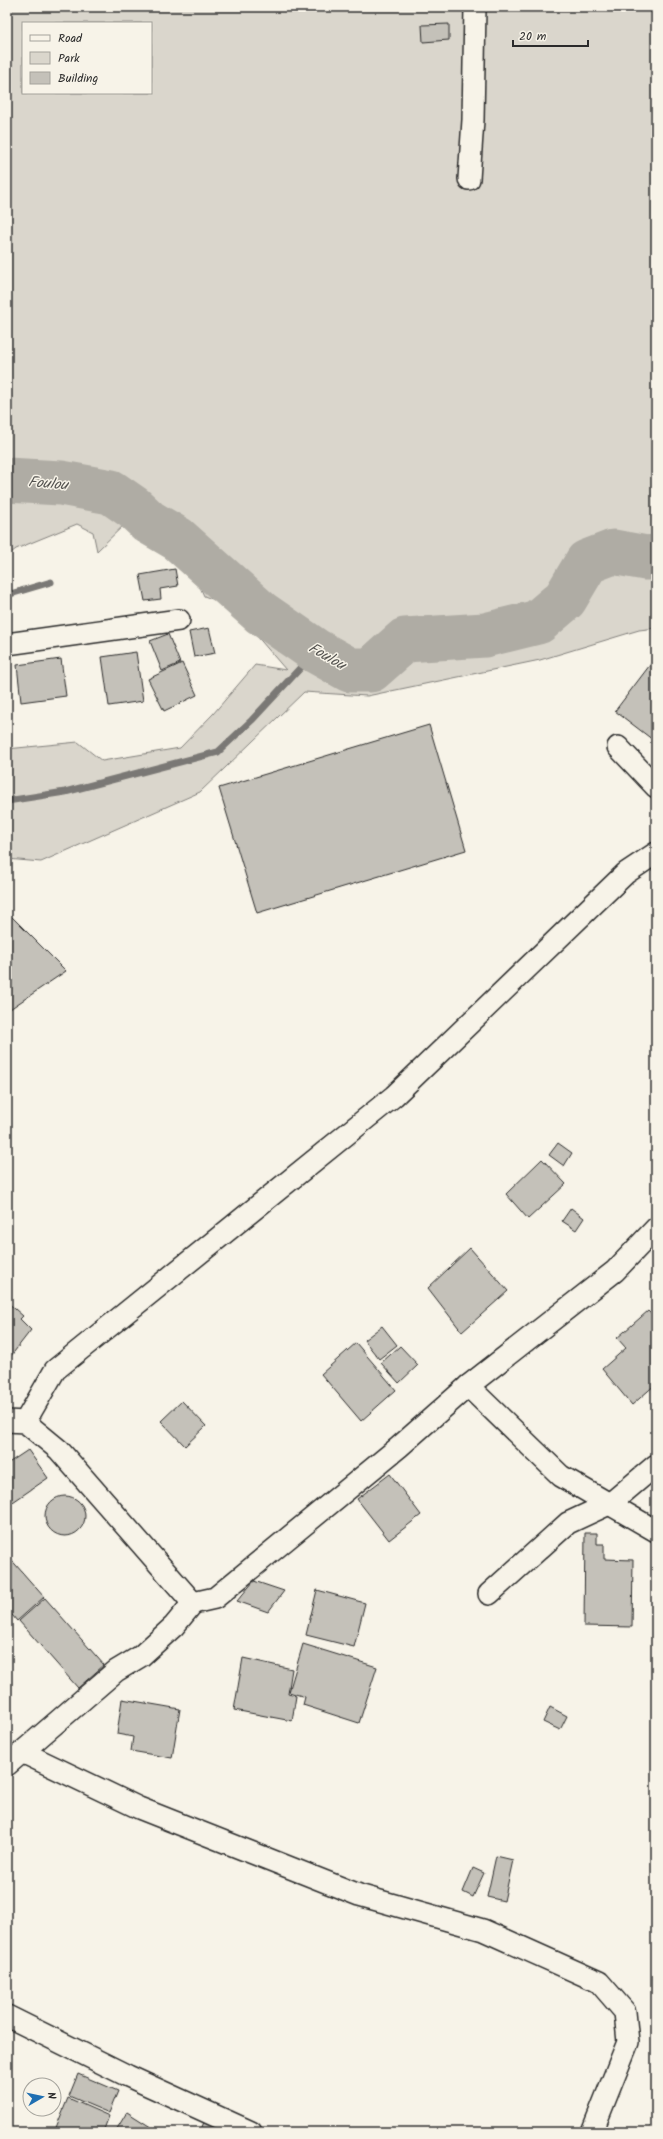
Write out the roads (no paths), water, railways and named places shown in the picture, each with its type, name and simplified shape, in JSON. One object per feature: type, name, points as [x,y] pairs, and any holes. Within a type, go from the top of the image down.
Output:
[{"type":"street","points":[[469,179],[473,120],[475,7]]},
{"type":"street","points":[[7,644],[178,620]]},
{"type":"street","points":[[618,747],[656,787]]},
{"type":"street","points":[[193,1603],[59,1450],[16,1421],[55,1370],[394,1096],[626,873],[656,854]]},
{"type":"street","points":[[592,2132],[628,2042],[625,2012],[599,1982],[483,1930],[359,1895],[14,1758],[116,1671],[141,1656],[174,1626],[193,1603],[215,1598],[399,1447],[468,1386],[615,1271],[656,1228]]},
{"type":"street","points":[[468,1386],[561,1476],[656,1531]]},
{"type":"street","points":[[489,1594],[568,1523],[611,1504],[656,1465]]},
{"type":"street","points":[[7,2016],[128,2076],[251,2132]]},
{"type":"waterway","name":"Foulou","points":[[7,480],[61,483],[111,492],[134,508],[149,522],[178,539],[261,613],[316,651],[350,670],[371,670],[405,640],[485,635],[538,622],[565,599],[587,562],[613,552],[646,558],[656,557]]},
{"type":"waterway","points":[[7,595],[51,582]]},
{"type":"waterway","points":[[7,801],[65,792],[218,752],[252,720],[316,651]]}]
